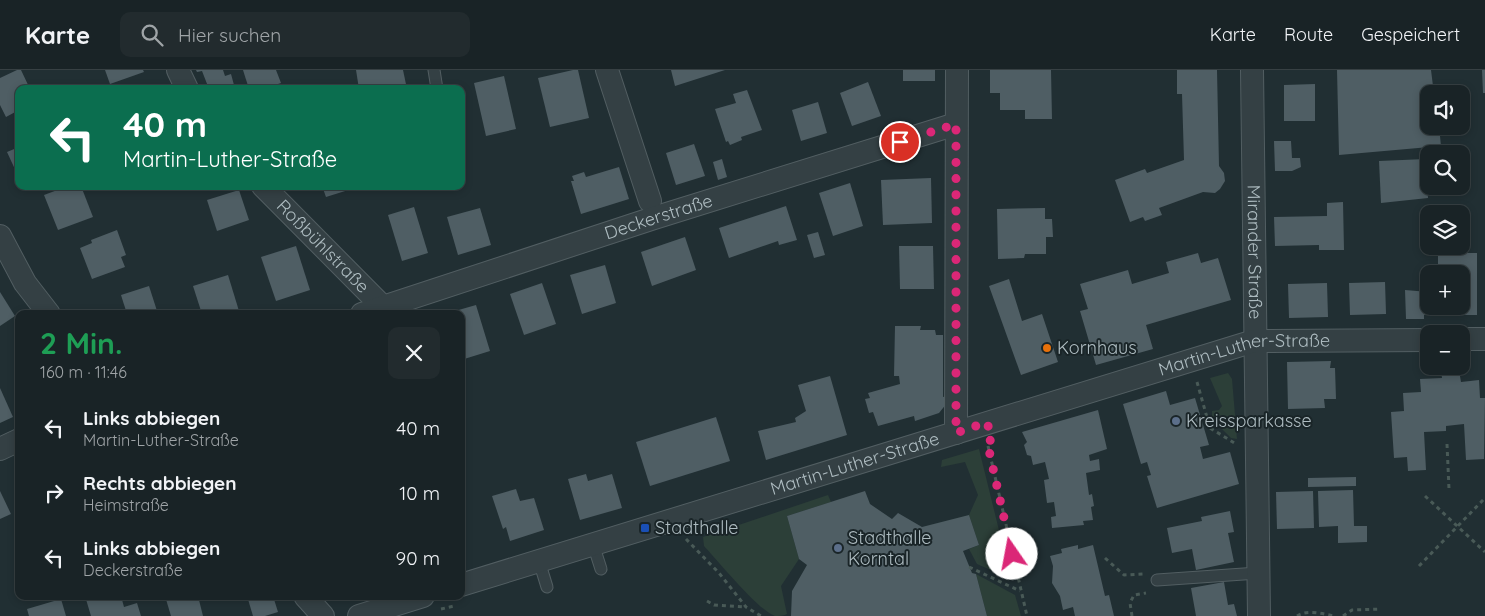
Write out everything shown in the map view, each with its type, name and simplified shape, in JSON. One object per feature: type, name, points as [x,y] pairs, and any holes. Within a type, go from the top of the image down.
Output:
[{"type":"street","points":[[178,70],[185,85]]},
{"type":"street","points":[[607,70],[650,201]]},
{"type":"street","points":[[956,433],[957,70]]},
{"type":"street","name":"Mirander Straße","points":[[1252,70],[1259,616]]},
{"type":"street","name":"Deckerstraße","points":[[372,310],[664,215],[956,124]]},
{"type":"street","name":"Roßbühlstraße","points":[[267,190],[372,310]]},
{"type":"street","points":[[0,236],[26,283],[46,310]]},
{"type":"street","points":[[1470,339],[1485,339]]},
{"type":"street","name":"Martin-Luther-Straße","points":[[465,583],[1254,341],[1420,340]]},
{"type":"street","points":[[0,449],[15,442]]},
{"type":"street","points":[[309,600],[323,616]]},
{"type":"street","points":[[358,616],[410,600]]},
{"type":"lane","points":[[434,70],[436,85]]},
{"type":"lane","points":[[593,544],[601,569]]},
{"type":"lane","points":[[539,561],[547,587]]},
{"type":"lane","points":[[1157,580],[1258,574]]},
{"type":"path","points":[[1196,377],[1210,428],[1256,456]]},
{"type":"path","points":[[987,422],[992,440],[987,441],[1026,616]]},
{"type":"path","points":[[1447,444],[1449,489]]},
{"type":"path","points":[[1425,496],[1485,552]]},
{"type":"path","points":[[1419,566],[1485,498]]},
{"type":"path","points":[[686,539],[719,573],[746,607],[761,616]]},
{"type":"path","points":[[1106,558],[1124,575],[1153,573],[1157,580],[1157,592],[1134,595],[1130,603],[1132,616]]},
{"type":"path","points":[[969,567],[1021,591]]},
{"type":"path","points":[[706,601],[714,605],[746,607]]},
{"type":"path","points":[[1343,616],[1352,610],[1381,609]]},
{"type":"path","points":[[1298,616],[1302,613],[1313,612],[1334,616]]},
{"type":"green space","points":[[1228,373],[1232,379],[1237,439],[1231,438],[1212,419],[1212,411],[1219,410],[1222,406],[1210,378]]},
{"type":"green space","points":[[979,449],[1011,579],[977,564],[969,549],[979,545],[969,515],[978,495],[965,462],[941,467],[942,460]]},
{"type":"green space","points":[[828,495],[831,502],[787,516],[799,559],[781,586],[786,615],[775,616],[759,605],[704,546],[703,537]]},
{"type":"green space","points":[[976,574],[1015,595],[1021,616],[987,616]]},
{"type":"building","points":[[21,70],[28,85],[15,85],[15,112],[6,117],[0,105],[0,78]]},
{"type":"building","points":[[105,70],[143,70],[144,72],[110,84]]},
{"type":"building","points":[[196,70],[223,70],[225,76],[231,74],[234,85],[207,85],[202,71],[197,72]]},
{"type":"building","points":[[243,70],[276,70],[281,83],[275,85],[248,85]]},
{"type":"building","points":[[356,70],[403,70],[406,85],[358,85]]},
{"type":"building","points":[[578,70],[589,118],[550,127],[538,78]]},
{"type":"building","points":[[671,70],[725,70],[675,86]]},
{"type":"building","points":[[903,70],[935,70],[935,81],[903,81]]},
{"type":"building","points":[[990,70],[1051,70],[1052,119],[1025,119],[1025,110],[1000,110],[1000,93],[990,93]]},
{"type":"building","points":[[1177,70],[1217,70],[1219,166],[1224,173],[1225,181],[1215,193],[1203,192],[1159,208],[1162,215],[1145,221],[1143,217],[1130,222],[1115,180],[1145,169],[1147,173],[1184,160],[1182,94],[1177,94]]},
{"type":"building","points":[[1337,70],[1431,70],[1433,85],[1420,85],[1420,135],[1440,135],[1441,145],[1420,145],[1420,148],[1339,155]]},
{"type":"building","points":[[1482,70],[1485,70],[1485,93],[1483,93]]},
{"type":"building","points":[[504,76],[516,129],[486,136],[474,83]]},
{"type":"building","points":[[868,82],[881,116],[852,126],[840,93]]},
{"type":"building","points":[[1315,84],[1315,121],[1284,121],[1284,85]]},
{"type":"building","points":[[747,90],[762,130],[741,137],[742,140],[730,145],[728,141],[726,142],[715,109],[736,103],[733,94]]},
{"type":"building","points":[[818,102],[827,133],[801,141],[792,110]]},
{"type":"building","points":[[1274,141],[1291,141],[1292,158],[1300,158],[1301,167],[1292,171],[1275,171]]},
{"type":"building","points":[[694,144],[705,176],[676,185],[666,153]]},
{"type":"building","points":[[15,149],[15,169],[7,152]]},
{"type":"building","points":[[722,159],[727,177],[718,180],[713,162]]},
{"type":"building","points":[[1420,159],[1420,195],[1428,195],[1428,198],[1381,203],[1379,161]]},
{"type":"building","points":[[619,167],[629,199],[581,214],[571,181],[574,181],[572,176],[584,172],[586,177]]},
{"type":"building","points":[[931,178],[932,223],[883,225],[881,180]]},
{"type":"building","points":[[850,183],[863,226],[833,236],[819,193]]},
{"type":"building","points":[[57,190],[83,190],[93,217],[58,230],[44,195]]},
{"type":"building","points":[[239,190],[249,220],[217,231],[207,200]]},
{"type":"building","points":[[323,190],[348,190],[326,197]]},
{"type":"building","points":[[1343,202],[1344,250],[1319,250],[1319,245],[1275,246],[1274,217],[1327,216],[1327,203]]},
{"type":"building","points":[[786,206],[797,240],[779,245],[778,241],[729,258],[719,228]]},
{"type":"building","points":[[414,207],[428,253],[402,261],[388,215]]},
{"type":"building","points":[[480,208],[491,245],[458,255],[447,217]]},
{"type":"building","points":[[1045,208],[1045,219],[1052,219],[1053,237],[1046,237],[1046,254],[1025,254],[1024,258],[998,259],[997,209]]},
{"type":"building","points":[[117,230],[126,255],[121,257],[125,267],[92,279],[80,248],[92,243],[91,240]]},
{"type":"building","points":[[818,232],[825,255],[814,258],[807,235]]},
{"type":"building","points":[[685,237],[696,270],[652,286],[641,252]]},
{"type":"building","points":[[296,246],[310,290],[276,301],[261,257]]},
{"type":"building","points":[[899,246],[933,246],[934,289],[900,289]]},
{"type":"building","points":[[1198,253],[1201,263],[1218,258],[1231,300],[1146,325],[1153,349],[1096,365],[1080,311],[1088,309],[1080,284],[1128,270],[1132,284],[1169,273],[1166,262]]},
{"type":"building","points":[[1470,253],[1477,253],[1477,315],[1470,315],[1470,265],[1438,265],[1438,255],[1470,255]]},
{"type":"building","points":[[605,265],[616,303],[582,314],[570,275]]},
{"type":"building","points":[[228,275],[239,310],[201,310],[193,286]]},
{"type":"building","points":[[1009,279],[1022,321],[1042,314],[1058,362],[1021,375],[989,286]]},
{"type":"building","points":[[1385,282],[1386,314],[1350,315],[1349,283]]},
{"type":"building","points":[[542,283],[556,324],[524,335],[510,294]]},
{"type":"building","points":[[1327,283],[1328,317],[1289,318],[1288,284]]},
{"type":"building","points":[[149,286],[157,310],[126,310],[121,295]]},
{"type":"building","points":[[1405,290],[1420,291],[1420,315],[1424,315],[1424,319],[1406,319]]},
{"type":"building","points":[[0,292],[15,316],[0,326]]},
{"type":"building","points":[[476,305],[490,351],[465,359],[465,310],[458,310]]},
{"type":"building","points":[[895,326],[921,326],[920,330],[935,330],[936,335],[943,335],[943,397],[947,396],[947,403],[939,413],[915,421],[914,416],[878,426],[873,412],[869,413],[865,399],[870,398],[868,393],[900,384],[899,376],[894,376]]},
{"type":"building","points":[[1331,361],[1330,368],[1335,368],[1336,399],[1324,399],[1325,408],[1288,409],[1287,362]]},
{"type":"building","points":[[1442,375],[1460,375],[1461,382],[1479,380],[1480,398],[1485,398],[1484,459],[1466,460],[1464,424],[1446,426],[1446,431],[1424,432],[1426,470],[1408,471],[1407,457],[1394,458],[1391,412],[1404,411],[1403,393],[1421,392],[1420,379],[1442,378]]},
{"type":"building","points":[[830,376],[847,435],[766,460],[758,431],[796,422],[795,418],[806,411],[798,385]]},
{"type":"building","points":[[0,388],[13,417],[0,423]]},
{"type":"building","points":[[1166,391],[1170,405],[1195,398],[1209,445],[1200,447],[1203,459],[1230,452],[1239,484],[1157,508],[1147,476],[1151,475],[1147,462],[1141,464],[1123,404]]},
{"type":"building","points":[[1098,410],[1107,449],[1089,455],[1090,461],[1099,459],[1100,470],[1086,473],[1089,495],[1092,494],[1094,506],[1091,507],[1093,520],[1083,521],[1084,525],[1052,528],[1051,517],[1056,516],[1054,502],[1047,503],[1044,480],[1049,479],[1045,462],[1033,465],[1031,456],[1027,455],[1024,445],[1027,442],[1022,432]]},
{"type":"building","points":[[716,417],[730,461],[650,486],[636,442]]},
{"type":"building","points":[[586,474],[588,481],[612,474],[622,508],[580,520],[568,479]]},
{"type":"building","points":[[1356,477],[1356,486],[1308,487],[1308,478]]},
{"type":"building","points":[[516,489],[520,501],[534,498],[544,530],[510,541],[506,527],[503,529],[492,496]]},
{"type":"building","points":[[1353,490],[1354,526],[1367,526],[1367,542],[1338,543],[1338,526],[1319,527],[1318,491]]},
{"type":"building","points":[[0,491],[11,514],[0,519]]},
{"type":"building","points":[[865,491],[870,504],[892,519],[898,513],[922,527],[969,515],[979,545],[963,551],[972,573],[976,574],[987,616],[791,616],[792,591],[807,565],[799,559],[787,516]]},
{"type":"building","points":[[1313,491],[1314,528],[1277,529],[1276,492]]},
{"type":"building","points":[[1230,511],[1234,532],[1228,533],[1234,562],[1196,570],[1192,549],[1172,553],[1167,528],[1202,521],[1201,517]]},
{"type":"building","points":[[1078,545],[1078,549],[1093,545],[1105,596],[1109,595],[1114,616],[1075,616],[1073,607],[1063,610],[1060,596],[1052,583],[1053,566],[1050,556],[1062,553],[1061,549]]},
{"type":"building","points":[[1224,582],[1228,605],[1234,604],[1237,616],[1196,616],[1191,588]]},
{"type":"building","points":[[61,600],[66,616],[29,616],[27,609]]},
{"type":"building","points":[[86,600],[122,600],[124,607],[137,603],[141,616],[91,616]]},
{"type":"building","points":[[166,600],[199,600],[203,616],[171,616]]},
{"type":"building","points":[[248,600],[274,600],[278,612],[265,616],[253,616]]},
{"type":"place","name":"Kornhaus","points":[[1047,348]]},
{"type":"place","name":"Kreissparkasse","points":[[1176,421]]},
{"type":"place","name":"Stadthalle","points":[[645,528]]},
{"type":"place","name":"Stadthalle Korntal","points":[[838,548]]},
{"type":"route","points":[[900,142],[956,124],[956,433],[987,422],[992,440],[987,441],[1012,554]]}]
